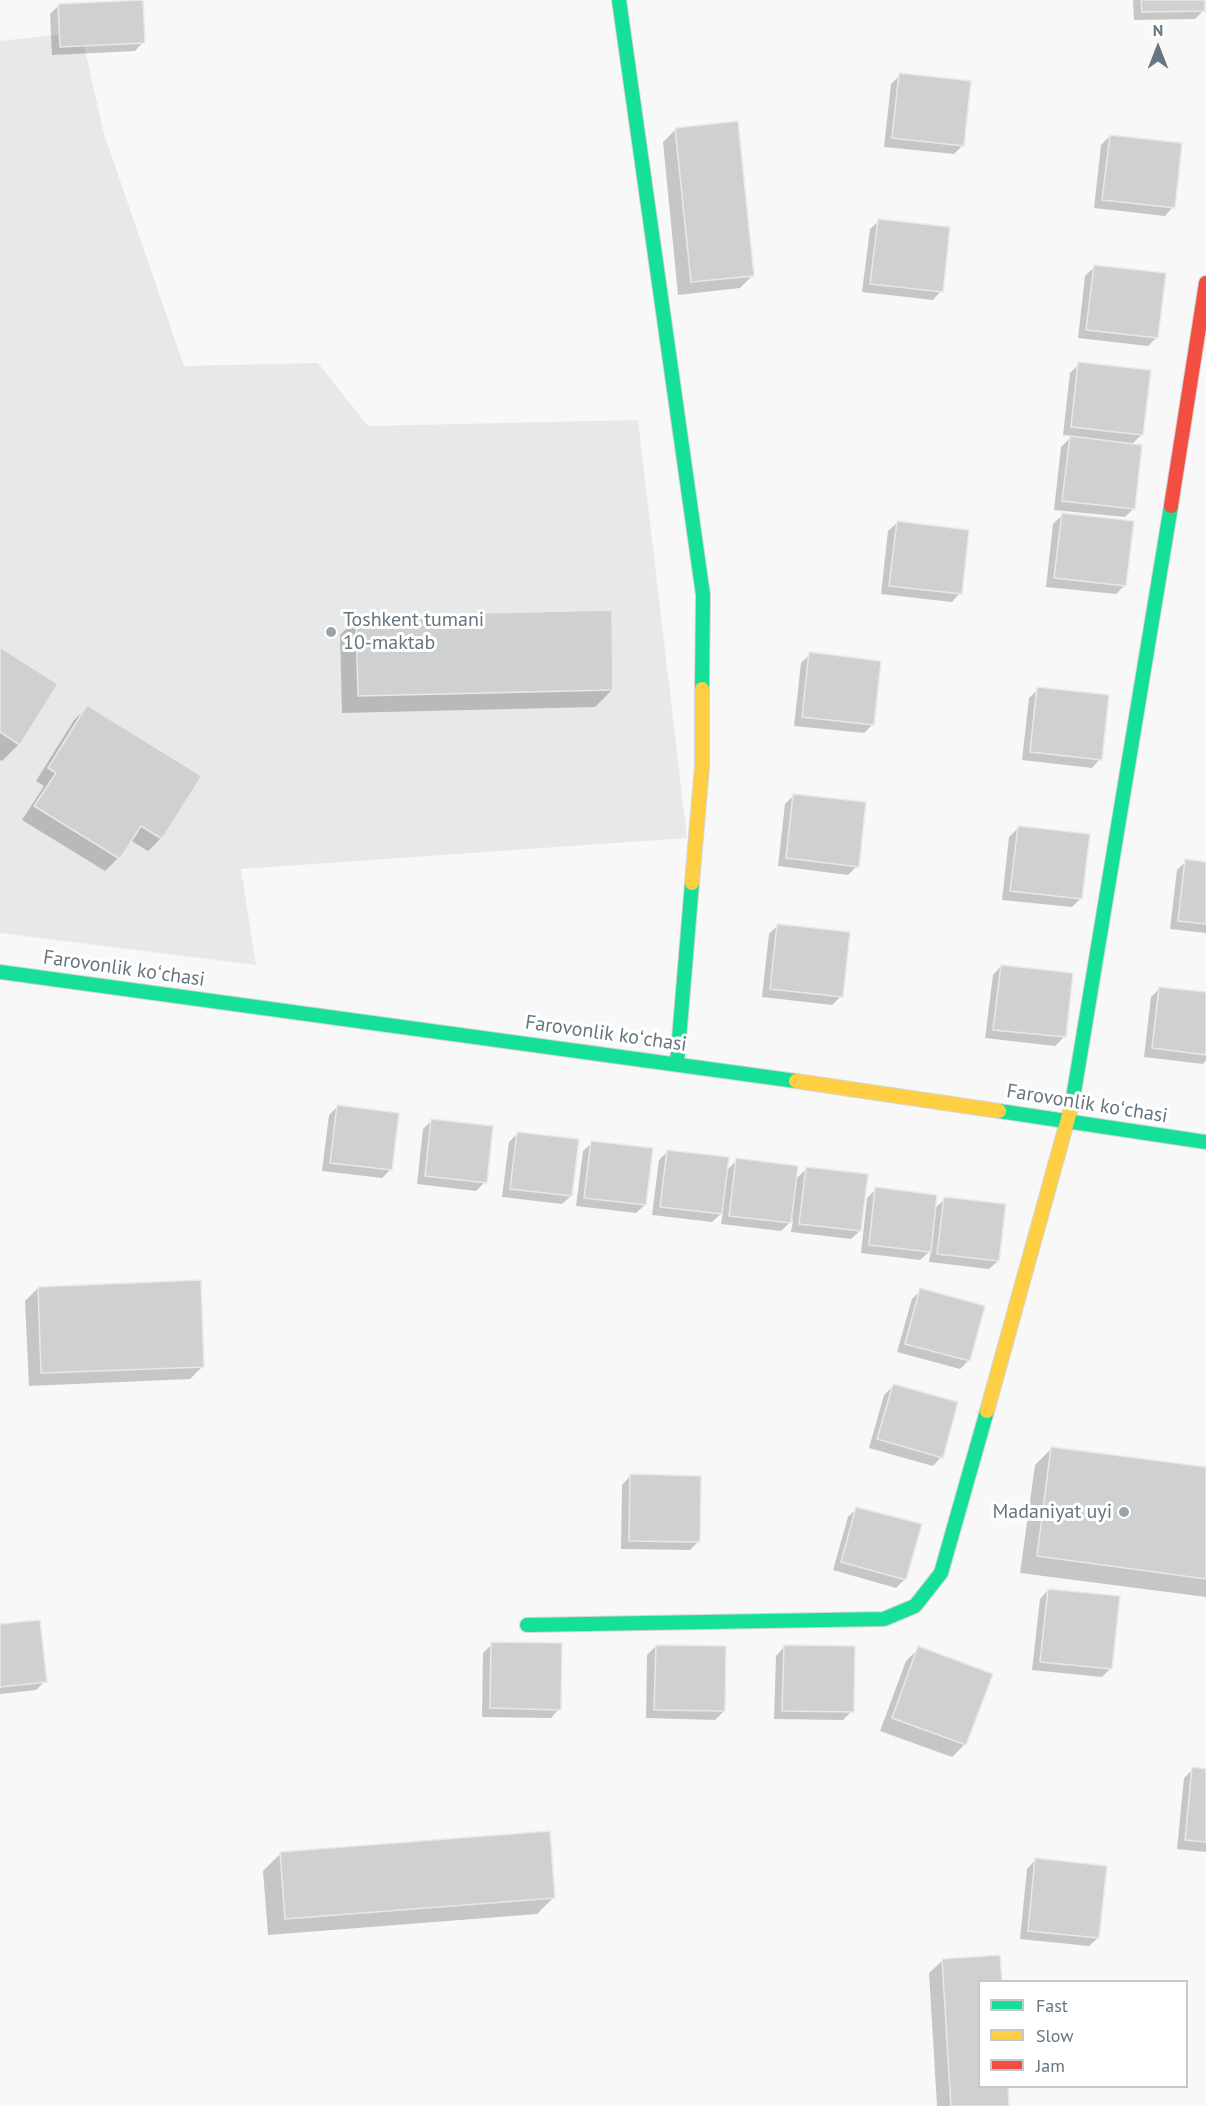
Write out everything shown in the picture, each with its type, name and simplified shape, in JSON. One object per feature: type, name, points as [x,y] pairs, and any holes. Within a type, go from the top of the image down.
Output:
[{"type":"street","points":[[619,0],[703,594],[702,767],[677,1063]]},
{"type":"street","points":[[527,1625],[884,1619],[915,1606],[941,1573],[1069,1120],[1166,541],[1206,283]]},
{"type":"street","name":"Farovonlik koʻchasi","points":[[0,972],[677,1063],[1206,1142]]},
{"type":"shaded area","name":"Toshkent tumani 10-maktab","points":[[81,32],[104,134],[184,366],[318,363],[368,426],[638,420],[687,838],[241,869],[256,965],[0,933],[0,41]]},
{"type":"building","points":[[143,0],[145,43],[60,47],[58,4]]},
{"type":"building","points":[[1141,0],[1205,0],[1205,11],[1142,12]]},
{"type":"building","points":[[899,73],[971,81],[964,146],[892,138]]},
{"type":"building","points":[[738,121],[754,276],[691,282],[675,128]]},
{"type":"building","points":[[1110,135],[1182,143],[1175,208],[1102,200]]},
{"type":"building","points":[[878,219],[950,227],[943,292],[870,284]]},
{"type":"building","points":[[1094,265],[1166,273],[1158,338],[1086,330]]},
{"type":"building","points":[[1078,362],[1151,370],[1143,435],[1071,427]]},
{"type":"building","points":[[1070,436],[1142,445],[1135,509],[1062,501]]},
{"type":"building","points":[[1062,513],[1134,521],[1126,586],[1054,578]]},
{"type":"building","points":[[897,521],[969,530],[962,594],[889,586]]},
{"type":"building","points":[[612,610],[613,690],[358,696],[356,616]]},
{"type":"building","points":[[0,647],[58,684],[20,745],[0,732]]},
{"type":"building","points":[[809,652],[881,661],[874,725],[802,717]]},
{"type":"building","points":[[1037,687],[1109,695],[1102,760],[1030,752]]},
{"type":"building","points":[[87,705],[202,776],[162,839],[141,826],[120,859],[34,806],[56,773],[48,768]]},
{"type":"building","points":[[793,794],[866,802],[859,867],[786,858]]},
{"type":"building","points":[[1018,826],[1090,834],[1082,899],[1010,891]]},
{"type":"building","points":[[1185,859],[1206,862],[1206,924],[1178,921]]},
{"type":"building","points":[[777,924],[850,932],[843,997],[770,989]]},
{"type":"building","points":[[1001,965],[1073,973],[1066,1037],[993,1030]]},
{"type":"building","points":[[1159,987],[1206,992],[1206,1055],[1152,1048]]},
{"type":"building","points":[[337,1105],[399,1113],[392,1170],[330,1163]]},
{"type":"building","points":[[431,1119],[493,1126],[487,1183],[425,1176]]},
{"type":"building","points":[[517,1132],[579,1139],[572,1196],[510,1189]]},
{"type":"building","points":[[591,1141],[653,1148],[646,1205],[584,1198]]},
{"type":"building","points":[[667,1150],[729,1157],[722,1214],[660,1207]]},
{"type":"building","points":[[736,1158],[798,1166],[791,1223],[729,1216]]},
{"type":"building","points":[[806,1167],[868,1174],[861,1231],[799,1224]]},
{"type":"building","points":[[875,1187],[937,1195],[931,1252],[869,1245]]},
{"type":"building","points":[[944,1197],[1006,1204],[999,1261],[937,1254]]},
{"type":"building","points":[[201,1280],[204,1367],[41,1373],[38,1287]]},
{"type":"building","points":[[920,1288],[985,1306],[970,1361],[905,1344]]},
{"type":"building","points":[[893,1384],[958,1402],[943,1458],[877,1439]]},
{"type":"building","name":"Madaniyat uyi","points":[[1051,1447],[1206,1467],[1206,1579],[1037,1556]]},
{"type":"building","points":[[630,1474],[701,1476],[700,1542],[629,1541]]},
{"type":"building","points":[[856,1507],[922,1524],[906,1580],[841,1562]]},
{"type":"building","points":[[1048,1589],[1120,1596],[1112,1669],[1040,1662]]},
{"type":"building","points":[[40,1620],[47,1682],[0,1687],[0,1624]]},
{"type":"building","points":[[491,1642],[562,1643],[561,1710],[490,1708]]},
{"type":"building","points":[[656,1645],[726,1646],[725,1711],[654,1710]]},
{"type":"building","points":[[784,1645],[855,1646],[854,1712],[782,1711]]},
{"type":"building","points":[[918,1646],[993,1674],[966,1745],[892,1718]]},
{"type":"building","points":[[1192,1767],[1206,1769],[1206,1842],[1185,1840]]},
{"type":"building","points":[[550,1831],[555,1898],[285,1919],[280,1852]]},
{"type":"building","points":[[1035,1858],[1107,1866],[1099,1938],[1028,1931]]},
{"type":"building","points":[[1000,1955],[1002,1980],[978,1980],[978,2088],[1008,2088],[1009,2106],[951,2106],[942,1959]]},
{"type":"traffic: fast","points":[[619,0],[703,595],[702,689]]},
{"type":"traffic: fast","points":[[1072,1104],[1171,506]]},
{"type":"traffic: fast","points":[[677,1063],[692,883]]},
{"type":"traffic: fast","points":[[0,972],[796,1081]]},
{"type":"traffic: fast","points":[[999,1111],[1206,1142]]},
{"type":"traffic: fast","points":[[527,1625],[884,1619],[915,1606],[941,1573],[987,1411]]},
{"type":"traffic: slow","points":[[692,883],[702,767],[702,689]]},
{"type":"traffic: slow","points":[[796,1081],[999,1111]]},
{"type":"traffic: slow","points":[[987,1411],[1072,1104]]},
{"type":"traffic: jam","points":[[1171,506],[1206,283]]},
{"type":"place","name":"Toshkent tumani 10-maktab","points":[[331,632]]},
{"type":"place","name":"Madaniyat uyi","points":[[1124,1512]]}]
